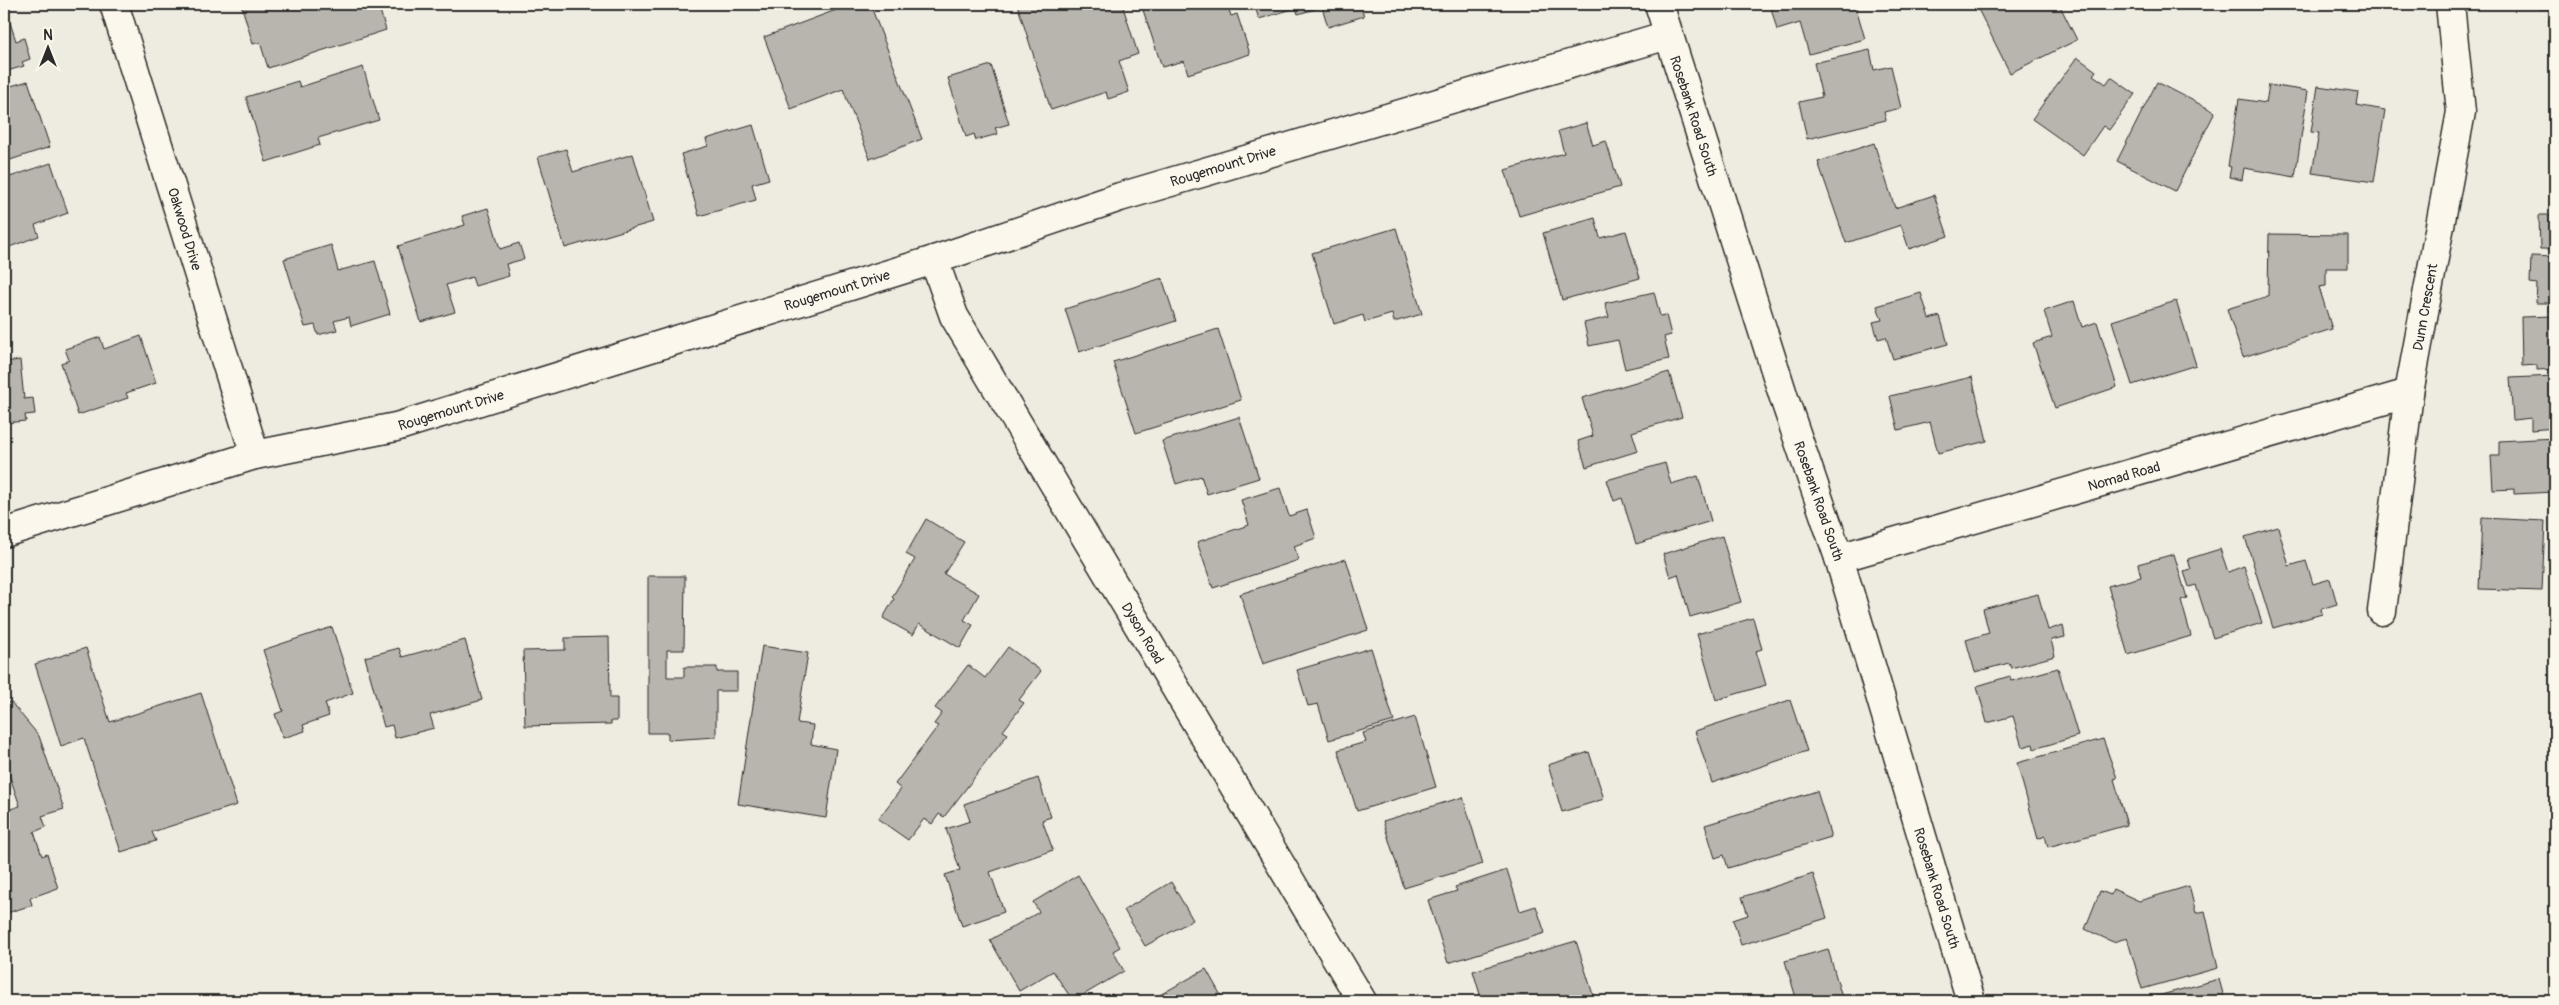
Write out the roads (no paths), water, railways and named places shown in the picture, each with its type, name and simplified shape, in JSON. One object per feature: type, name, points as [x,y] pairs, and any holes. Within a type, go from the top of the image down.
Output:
[{"type":"street","name":"Oakwood Drive","points":[[114,4],[255,455]]},
{"type":"street","name":"Rosebank Road South","points":[[1659,4],[1785,401],[1839,558],[1971,1001]]},
{"type":"street","name":"Dunn Crescent","points":[[2382,611],[2409,393],[2461,112],[2450,4]]},
{"type":"street","name":"Rougemount Drive","points":[[4,533],[255,455],[396,427],[934,260],[1120,197],[1668,35]]},
{"type":"street","name":"Dyson Road","points":[[934,260],[954,316],[1362,1001]]},
{"type":"street","name":"Nomad Road","points":[[1839,558],[2409,393]]}]
